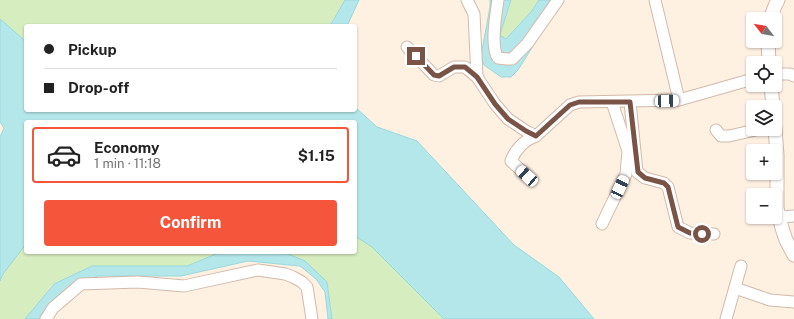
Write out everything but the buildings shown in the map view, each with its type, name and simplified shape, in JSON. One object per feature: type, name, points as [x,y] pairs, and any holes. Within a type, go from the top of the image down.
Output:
[{"type":"street","points":[[467,0],[474,14],[477,77]]},
{"type":"street","points":[[498,0],[494,30],[495,54],[498,58],[512,59],[527,44],[558,0]]},
{"type":"street","points":[[655,0],[679,100]]},
{"type":"street","points":[[773,12],[778,0]]},
{"type":"street","points":[[407,47],[434,75],[439,76],[454,67],[465,67],[477,77],[495,104],[508,119],[536,136]]},
{"type":"street","points":[[782,74],[790,74],[794,76]]},
{"type":"street","points":[[527,176],[511,161],[513,154],[528,139],[536,136],[570,105],[579,102],[679,100],[746,81]]},
{"type":"street","points":[[602,224],[626,174],[628,151],[612,102]]},
{"type":"street","points":[[630,102],[638,172],[645,178],[664,183],[668,187],[678,227],[690,233],[714,234]]},
{"type":"street","points":[[716,130],[721,136],[729,136],[746,132]]},
{"type":"street","points":[[776,136],[777,188]]},
{"type":"street","points":[[782,217],[794,216]]},
{"type":"street","points":[[781,224],[786,240],[794,255]]},
{"type":"street","points":[[726,319],[741,266]]},
{"type":"street","points":[[46,319],[53,308],[81,284],[138,282],[184,286],[258,270],[284,274],[302,282],[307,288],[312,319]]},
{"type":"street","points":[[735,288],[770,300],[794,302]]},
{"type":"green space","points":[[0,0],[345,0],[331,24],[24,24],[24,40],[0,19]]},
{"type":"green space","points":[[511,0],[539,0],[531,12],[506,39],[500,35]]},
{"type":"green space","points":[[357,237],[372,247],[444,319],[332,319],[327,282],[286,254],[357,254]]},
{"type":"green space","points":[[24,247],[24,254],[216,254],[187,266],[92,266],[53,284],[25,319],[0,319],[0,281],[3,274]]},
{"type":"water","points":[[345,0],[359,0],[348,24],[331,24]]},
{"type":"water","points":[[490,0],[511,0],[500,35],[506,39],[531,12],[539,0],[562,0],[518,70],[511,77],[501,77],[484,65],[481,56]]},
{"type":"water","points":[[0,19],[24,40],[24,112],[357,112],[357,109],[377,127],[417,141],[514,245],[559,277],[594,319],[444,319],[372,247],[357,237],[357,120],[24,120],[24,247],[3,274],[0,281],[0,137],[4,128],[0,122]]},
{"type":"water","points":[[216,254],[288,254],[305,261],[327,282],[332,319],[328,319],[325,292],[316,279],[300,266],[248,261],[181,276],[98,276],[72,286],[42,313],[39,319],[25,319],[54,284],[92,266],[187,266]]},
{"type":"route","points":[[416,56],[434,75],[439,76],[454,67],[465,67],[477,77],[495,104],[508,119],[536,136],[570,105],[579,102],[630,102],[638,172],[645,178],[664,183],[668,187],[678,227],[690,233],[702,234]]}]
